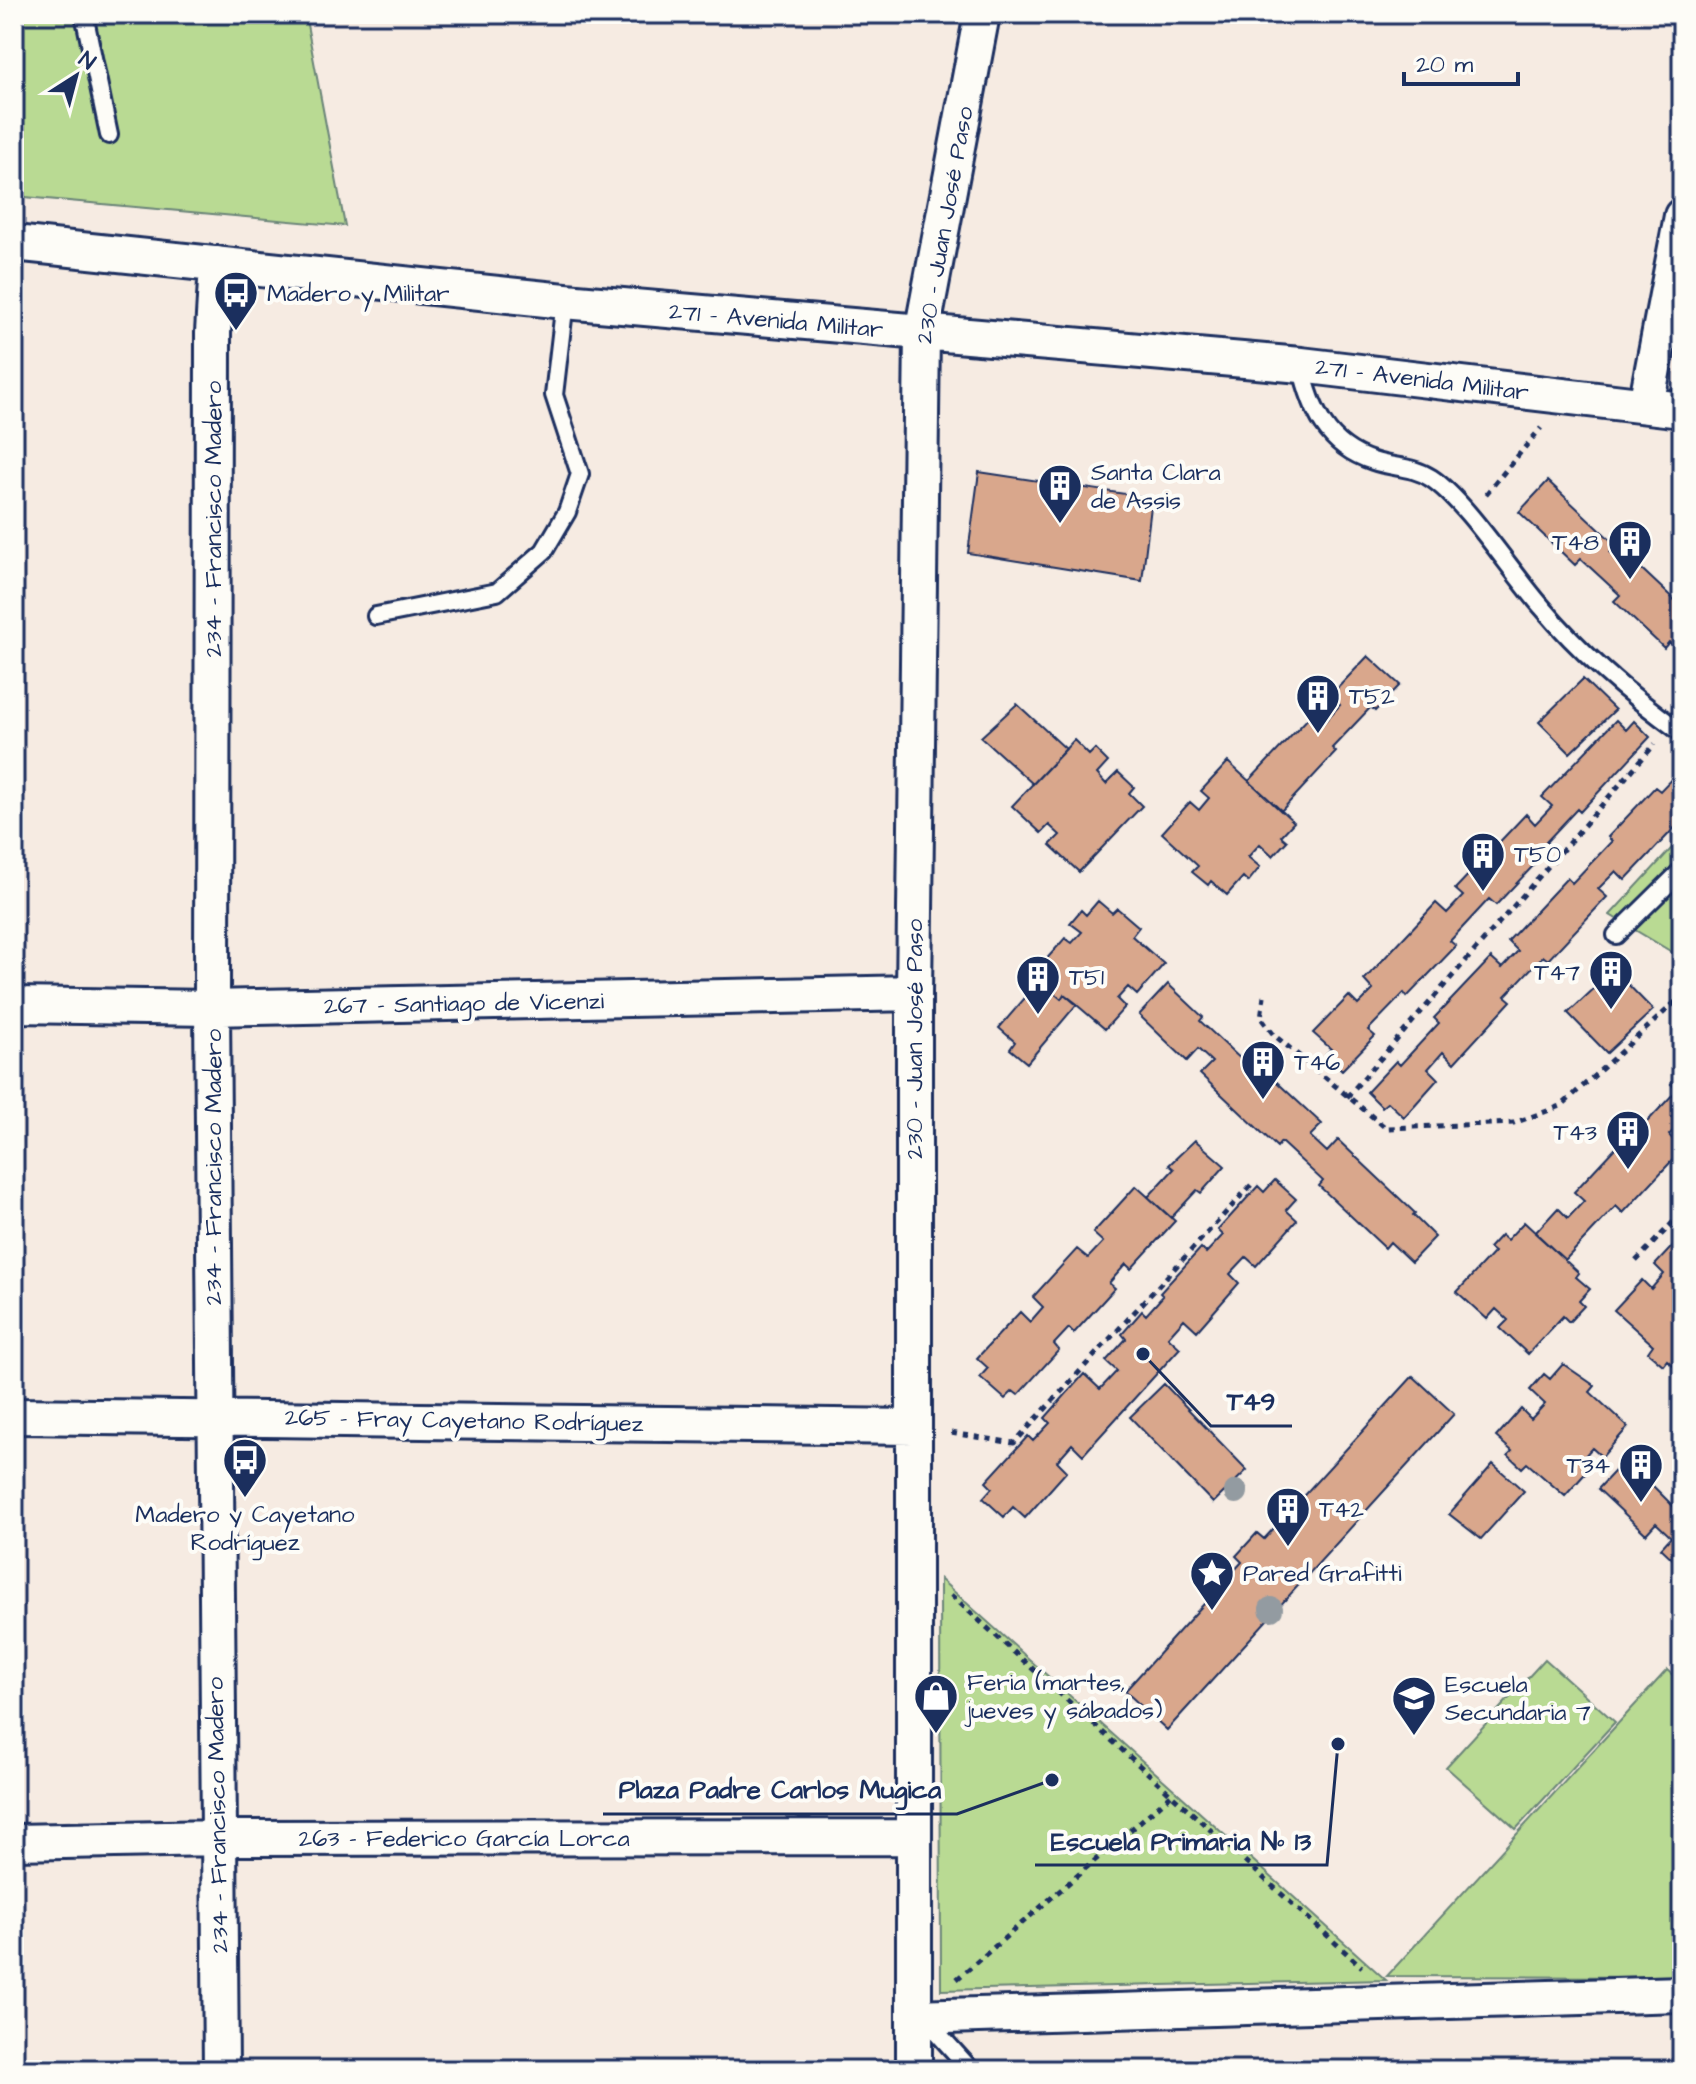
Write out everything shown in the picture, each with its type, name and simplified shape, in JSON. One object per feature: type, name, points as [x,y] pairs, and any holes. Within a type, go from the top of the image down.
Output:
[{"type":"street","name":"230 - Juan José Paso","points":[[914,2070],[919,2017],[914,1837],[914,993],[922,333],[982,14]]},
{"type":"street","points":[[1646,405],[1682,216]]},
{"type":"street","name":"271 - Avenida Militar","points":[[14,243],[565,301],[1301,365],[1682,410]]},
{"type":"street","name":"234 - Francisco Madero","points":[[217,264],[213,333],[212,1008],[216,1838],[221,2070]]},
{"type":"street","name":"267 - Santiago de Vicenzi","points":[[14,1005],[212,1008],[914,993]]},
{"type":"street","name":"265 - Fray Cayetano Rodríguez","points":[[14,1416],[215,1416],[914,1427]]},
{"type":"street","name":"263 - Federico García Lorca","points":[[14,1842],[216,1838],[914,1837]]},
{"type":"street","points":[[919,2017],[1405,2005],[1682,1994]]},
{"type":"lane","points":[[84,14],[109,135]]},
{"type":"lane","points":[[376,616],[497,592],[544,551],[567,512],[580,474],[554,395],[565,301]]},
{"type":"lane","points":[[1301,365],[1308,399],[1322,427],[1346,449],[1375,462],[1405,466],[1432,478],[1468,516],[1564,632],[1677,729]]},
{"type":"lane","points":[[1616,935],[1682,870]]},
{"type":"lane","points":[[919,2017],[971,2070]]},
{"type":"path","points":[[1468,516],[1568,396]]},
{"type":"path","points":[[1347,1097],[1677,729]]},
{"type":"path","points":[[1264,996],[1261,1018],[1274,1035],[1386,1128],[1514,1123],[1561,1106],[1682,996]]},
{"type":"path","points":[[914,1427],[1014,1443],[1253,1183]]},
{"type":"path","points":[[1636,1261],[1682,1213]]},
{"type":"path","points":[[915,1579],[937,1582],[1405,2005]]},
{"type":"path","points":[[919,2017],[1171,1795]]},
{"type":"green space","points":[[14,14],[305,14],[345,226],[14,196]]},
{"type":"green space","points":[[1682,837],[1682,958],[1610,915]]},
{"type":"green space","points":[[940,1579],[1386,1980],[941,1990]]},
{"type":"green space","points":[[1545,1659],[1615,1722],[1516,1829],[1446,1767]]},
{"type":"green space","points":[[1667,1670],[1682,1683],[1682,1977],[1387,1976]]},
{"type":"building","name":"Santa Clara de Assis","points":[[979,472],[1152,498],[1142,581],[968,553]]},
{"type":"building","name":"T48","points":[[1548,481],[1616,545],[1610,552],[1626,567],[1632,560],[1682,607],[1682,654],[1669,642],[1664,648],[1614,601],[1620,595],[1581,559],[1575,565],[1519,512]]},
{"type":"building","name":"T52","points":[[1368,656],[1400,685],[1375,711],[1371,707],[1332,748],[1336,752],[1281,811],[1249,781],[1313,713],[1323,723],[1340,705],[1330,696]]},
{"type":"building","points":[[1583,679],[1615,710],[1570,753],[1539,722]]},
{"type":"building","points":[[1017,704],[1066,749],[1033,784],[981,737]]},
{"type":"building","name":"T50","points":[[1616,720],[1626,730],[1634,721],[1650,737],[1580,812],[1577,809],[1546,842],[1551,847],[1496,905],[1489,899],[1450,941],[1456,946],[1407,997],[1404,993],[1368,1030],[1375,1036],[1342,1070],[1326,1054],[1331,1049],[1313,1033],[1349,996],[1358,1005],[1373,990],[1364,980],[1436,903],[1447,913],[1463,896],[1455,889],[1526,814],[1535,824],[1552,806],[1542,797]]},
{"type":"building","points":[[1074,740],[1089,755],[1095,749],[1108,762],[1097,774],[1106,784],[1118,772],[1134,787],[1129,793],[1142,806],[1079,872],[1050,845],[1060,835],[1049,825],[1041,833],[1012,806]]},
{"type":"building","points":[[1228,762],[1294,822],[1281,836],[1287,841],[1273,856],[1260,844],[1248,857],[1260,867],[1248,882],[1243,877],[1227,895],[1211,881],[1208,885],[1192,872],[1198,866],[1162,833],[1190,802],[1199,810],[1209,798],[1201,791]]},
{"type":"building","name":"T50","points":[[1678,772],[1682,775],[1682,820],[1625,880],[1616,871],[1598,889],[1607,897],[1548,960],[1543,956],[1505,996],[1511,1001],[1454,1063],[1443,1052],[1428,1069],[1438,1079],[1404,1117],[1388,1102],[1382,1107],[1367,1092],[1396,1061],[1400,1065],[1439,1023],[1434,1018],[1491,958],[1502,968],[1518,951],[1508,941],[1567,878],[1572,883],[1612,841],[1608,837],[1655,787],[1660,791]]},
{"type":"building","points":[[1098,901],[1112,913],[1117,908],[1139,927],[1132,936],[1164,964],[1137,995],[1128,987],[1117,999],[1125,1007],[1105,1029],[1064,994],[1061,999],[1047,987],[1050,983],[1036,971],[1065,938],[1072,943],[1082,932],[1070,923],[1081,910],[1086,915]]},
{"type":"building","name":"T47","points":[[1614,970],[1653,1010],[1607,1053],[1568,1013]]},
{"type":"building","name":"T51","points":[[1043,977],[1050,983],[1047,987],[1061,999],[1064,994],[1077,1004],[1027,1063],[1010,1049],[1015,1042],[999,1028]]},
{"type":"building","name":"T46","points":[[1168,984],[1203,1017],[1200,1021],[1261,1078],[1266,1072],[1322,1124],[1310,1136],[1327,1152],[1338,1140],[1415,1213],[1413,1215],[1435,1237],[1411,1262],[1390,1242],[1385,1248],[1319,1186],[1323,1181],[1281,1142],[1277,1147],[1200,1074],[1212,1062],[1198,1049],[1187,1061],[1139,1015]]},
{"type":"building","name":"T43","points":[[1682,1072],[1682,1121],[1669,1135],[1682,1150],[1623,1213],[1616,1206],[1565,1260],[1535,1233],[1558,1208],[1568,1218],[1584,1201],[1574,1192],[1641,1120],[1645,1124],[1677,1090],[1671,1084]]},
{"type":"building","points":[[1195,1140],[1225,1166],[1201,1193],[1197,1190],[1171,1218],[1148,1197],[1174,1169],[1169,1165]]},
{"type":"building","points":[[1275,1180],[1296,1199],[1286,1210],[1297,1220],[1256,1266],[1246,1257],[1230,1274],[1239,1283],[1197,1331],[1184,1319],[1168,1337],[1180,1348],[1083,1455],[1072,1444],[1057,1461],[1067,1471],[1025,1518],[1013,1507],[1004,1517],[983,1498],[992,1488],[986,1482],[1028,1436],[1033,1441],[1050,1423],[1045,1418],[1084,1374],[1100,1389],[1117,1371],[1106,1361],[1126,1339],[1122,1334],[1142,1311],[1146,1315],[1163,1296],[1160,1293],[1201,1248],[1206,1253],[1223,1235],[1218,1230],[1258,1186],[1264,1192]]},
{"type":"building","points":[[1136,1186],[1175,1221],[1131,1269],[1126,1264],[1109,1283],[1115,1288],[1074,1333],[1069,1328],[1054,1344],[1059,1350],[1018,1395],[1013,1391],[1005,1399],[980,1377],[988,1368],[977,1358],[1020,1312],[1030,1322],[1043,1307],[1033,1297],[1077,1249],[1088,1258],[1103,1242],[1093,1233]]},
{"type":"building","points":[[1524,1222],[1579,1273],[1576,1277],[1590,1289],[1579,1301],[1584,1306],[1569,1322],[1563,1316],[1528,1354],[1500,1328],[1508,1320],[1496,1309],[1487,1319],[1457,1292],[1494,1252],[1489,1248],[1501,1235],[1507,1240]]},
{"type":"building","points":[[1681,1237],[1680,1371],[1667,1360],[1663,1365],[1648,1352],[1653,1345],[1614,1310],[1642,1280],[1651,1289],[1664,1274],[1655,1265]]},
{"type":"building","points":[[1563,1364],[1595,1386],[1590,1392],[1628,1427],[1602,1457],[1592,1448],[1583,1458],[1592,1466],[1565,1496],[1527,1463],[1522,1468],[1508,1455],[1512,1451],[1496,1437],[1521,1409],[1531,1419],[1545,1404],[1530,1390],[1544,1374],[1550,1379]]},
{"type":"building","name":"T42","points":[[1413,1376],[1454,1414],[1167,1730],[1125,1691],[1242,1562],[1236,1556],[1257,1533],[1264,1539]]},
{"type":"building","points":[[1164,1384],[1247,1470],[1213,1503],[1130,1417]]},
{"type":"building","name":"T34","points":[[1626,1459],[1682,1515],[1682,1568],[1661,1548],[1671,1537],[1656,1523],[1646,1534],[1598,1489]]},
{"type":"building","points":[[1493,1464],[1524,1491],[1481,1539],[1449,1514]]},
{"type":"place","name":"Madero y Militar","points":[[236,332]]},
{"type":"place","name":"Santa Clara de Assis","points":[[1060,525]]},
{"type":"place","name":"T48","points":[[1630,581]]},
{"type":"place","name":"T52","points":[[1318,735]]},
{"type":"place","name":"T50","points":[[1483,893]]},
{"type":"place","name":"T47","points":[[1611,1011]]},
{"type":"place","name":"T51","points":[[1038,1016]]},
{"type":"place","name":"T46","points":[[1263,1101]]},
{"type":"place","name":"T43","points":[[1628,1171]]},
{"type":"place","name":"T49","points":[[1143,1354]]},
{"type":"place","name":"Madero y Cayetano Rodríguez","points":[[245,1499]]},
{"type":"place","name":"T34","points":[[1641,1504]]},
{"type":"place","name":"T42","points":[[1288,1548]]},
{"type":"place","name":"Pared Grafitti","points":[[1212,1612]]},
{"type":"place","name":"Feria (martes, jueves y sábados)","points":[[936,1735]]},
{"type":"place","name":"Escuela Secundaria 7","points":[[1414,1737]]},
{"type":"place","name":"Escuela Primaria Nº 13","points":[[1338,1744]]},
{"type":"place","name":"Plaza Padre Carlos Mugica","points":[[1052,1780]]}]
